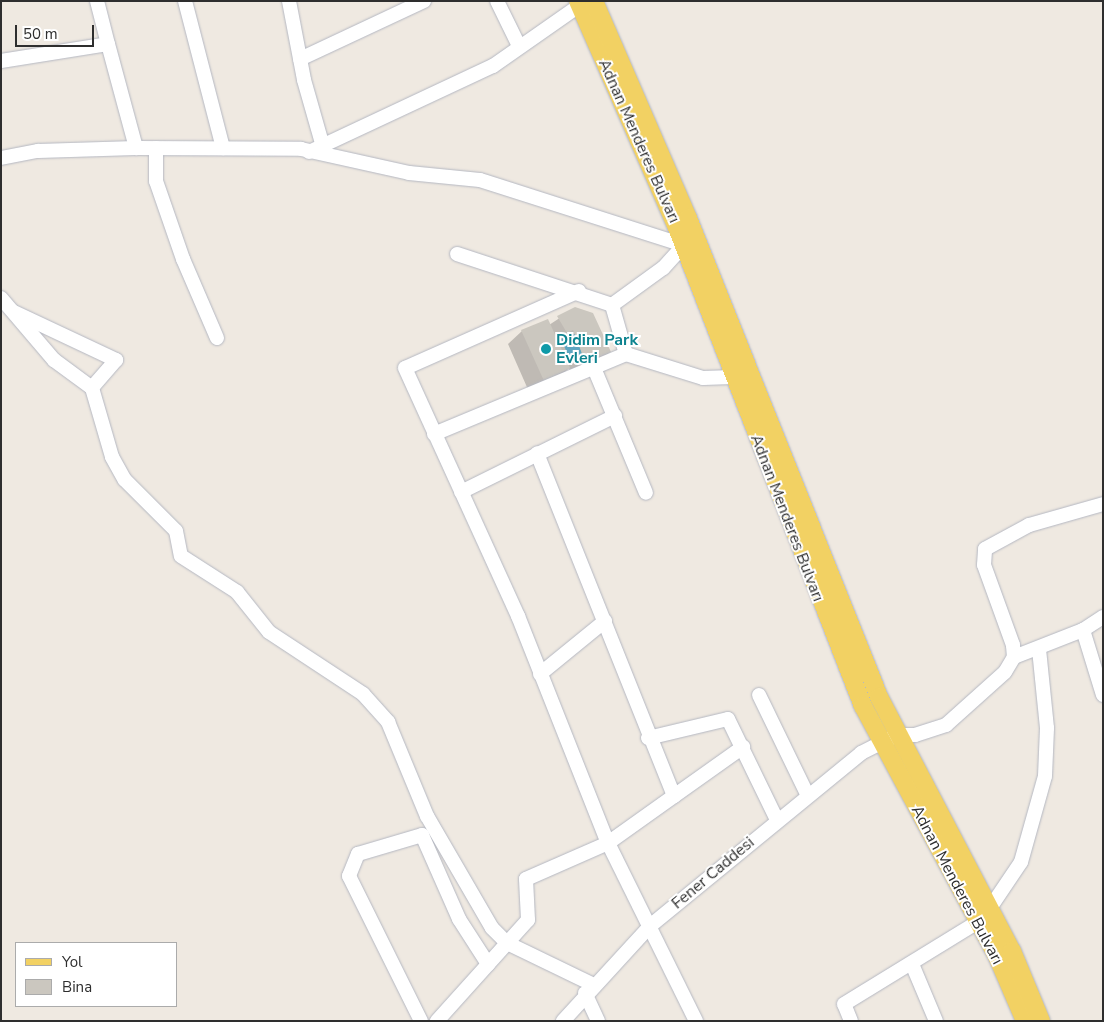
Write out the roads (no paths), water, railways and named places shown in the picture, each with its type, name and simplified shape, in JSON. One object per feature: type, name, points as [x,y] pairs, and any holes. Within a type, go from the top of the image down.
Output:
[{"type":"main road","name":"Adnan Menderes Bulvarı","points":[[584,2],[684,245],[818,598],[880,744],[978,922],[1026,1021]]},
{"type":"main road","name":"Adnan Menderes Bulvarı","points":[[584,2],[669,172],[778,450],[897,735],[990,908],[1041,1021]]},
{"type":"street","points":[[97,1],[136,148]]},
{"type":"street","points":[[185,1],[224,148]]},
{"type":"street","points":[[289,1],[300,59],[322,143]]},
{"type":"street","points":[[300,59],[424,1]]},
{"type":"street","points":[[498,1],[519,46]]},
{"type":"street","points":[[309,152],[322,143],[493,66],[584,2]]},
{"type":"street","points":[[1,61],[108,44]]},
{"type":"street","points":[[2,157],[38,151],[136,148],[224,148],[309,152],[409,173],[480,180],[684,245],[663,268],[612,305]]},
{"type":"street","points":[[156,148],[156,181],[182,259],[217,338]]},
{"type":"street","points":[[457,254],[579,291],[612,305]]},
{"type":"street","points":[[579,291],[406,368],[540,674],[608,843],[696,1021]]},
{"type":"street","points":[[1,298],[54,360],[92,388],[112,457],[125,480],[176,531],[181,556],[237,592],[270,632],[363,694],[388,722],[427,816],[492,928],[507,943],[590,989],[598,1021]]},
{"type":"street","points":[[612,305],[626,354]]},
{"type":"street","points":[[14,312],[116,360],[92,388]]},
{"type":"street","points":[[434,434],[626,354],[703,378],[733,377]]},
{"type":"street","points":[[594,368],[646,493]]},
{"type":"street","points":[[461,492],[615,416]]},
{"type":"street","points":[[537,453],[605,621],[648,738],[674,796]]},
{"type":"street","points":[[1014,657],[984,565],[985,549],[1029,525],[1103,504]]},
{"type":"street","points":[[897,735],[915,735],[946,725],[1006,672],[1014,657],[1039,649],[1083,630],[1103,617]]},
{"type":"street","points":[[540,674],[605,621]]},
{"type":"street","points":[[1083,630],[1101,684]]},
{"type":"street","points":[[990,908],[1021,862],[1045,776],[1047,728],[1039,649]]},
{"type":"street","points":[[759,695],[808,796]]},
{"type":"street","points":[[648,738],[728,719],[777,820]]},
{"type":"street","name":"Fener Caddesi","points":[[563,1021],[590,989],[650,926],[808,796],[880,744],[897,735]]},
{"type":"street","points":[[438,1021],[528,920],[526,879],[608,843],[743,747]]},
{"type":"street","points":[[421,1021],[349,876],[358,854],[422,835],[435,860],[459,919],[488,964]]},
{"type":"street","points":[[435,860],[448,851]]},
{"type":"street","points":[[851,1021],[844,1004],[978,922]]},
{"type":"street","points":[[912,964],[936,1021]]},
{"type":"water","points":[[575,334],[583,357],[571,362],[561,339]]},
{"type":"place","name":"Didim Park Evleri","points":[[546,349]]}]
